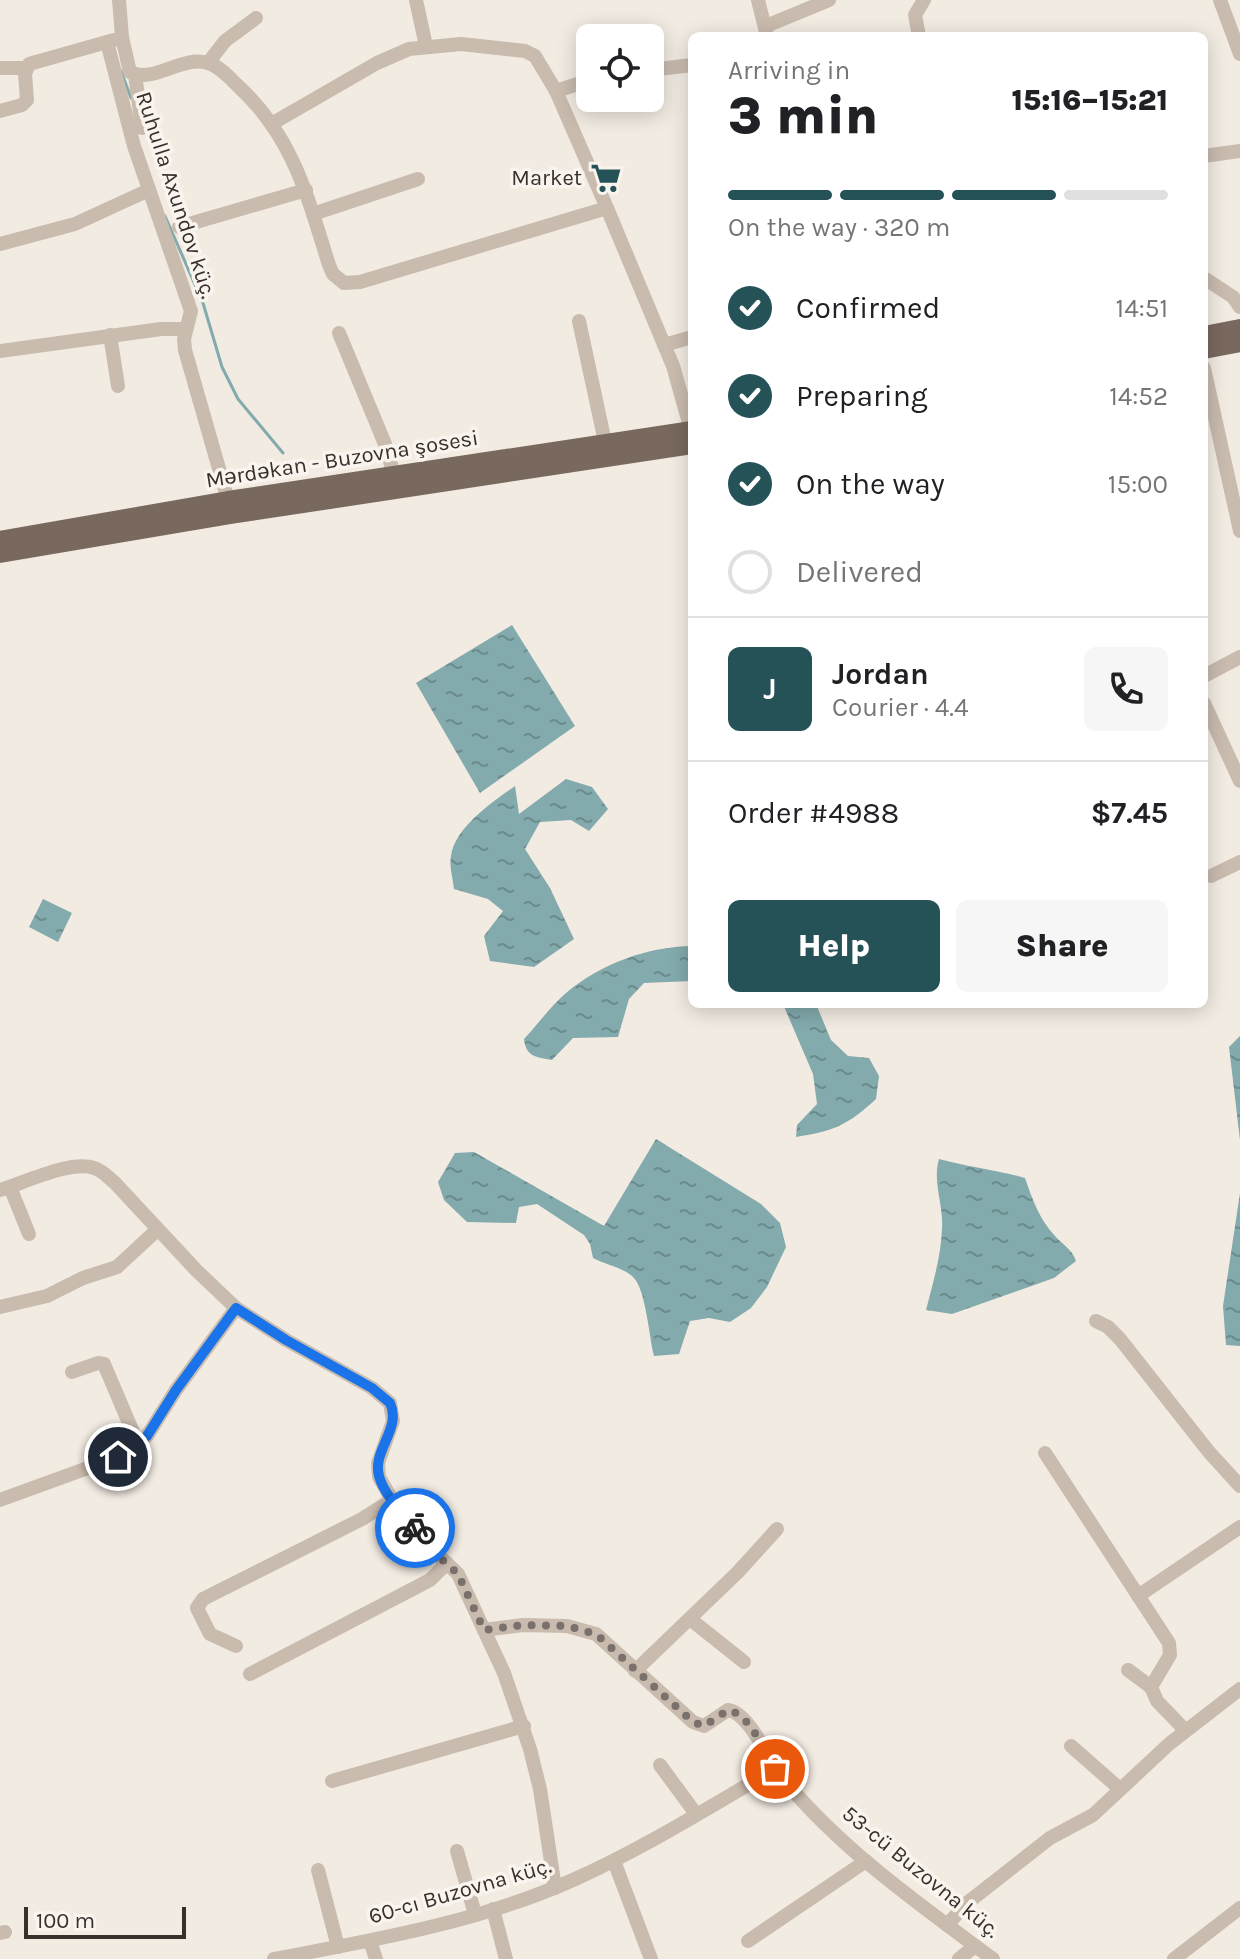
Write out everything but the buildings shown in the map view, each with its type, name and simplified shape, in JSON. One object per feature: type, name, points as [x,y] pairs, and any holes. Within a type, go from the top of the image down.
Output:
[{"type":"main road","points":[[1208,334],[1240,328]]},
{"type":"main road","points":[[1208,349],[1240,343]]},
{"type":"main road","name":"Mərdəkan - Buzovna şosesi","points":[[0,540],[228,500],[605,442],[688,435]]},
{"type":"main road","points":[[0,554],[688,436]]},
{"type":"street","name":"Ruhulla Axundov küç.","points":[[119,0],[114,40],[134,146],[191,311],[185,350],[228,500]]},
{"type":"street","points":[[416,0],[426,46]]},
{"type":"street","points":[[758,0],[766,31],[829,0]]},
{"type":"street","points":[[918,32],[915,15],[924,0]]},
{"type":"street","points":[[1220,0],[1240,54]]},
{"type":"street","points":[[208,63],[225,41],[256,18]]},
{"type":"street","points":[[0,68],[26,68],[43,59],[114,40],[127,67],[135,74],[146,75],[192,62],[208,63],[223,72],[248,94],[273,123],[298,169],[333,274],[344,283],[351,284],[607,208]]},
{"type":"street","points":[[273,123],[393,55],[426,46],[461,44],[525,51],[535,56],[556,91],[607,208],[681,389],[688,418]]},
{"type":"street","points":[[664,68],[688,65]]},
{"type":"street","points":[[0,111],[22,105],[27,100],[26,68]]},
{"type":"street","points":[[135,74],[142,128]]},
{"type":"street","points":[[556,91],[576,85]]},
{"type":"street","points":[[1208,155],[1240,151]]},
{"type":"street","points":[[313,214],[418,179]]},
{"type":"street","points":[[0,244],[75,224],[149,190]]},
{"type":"street","points":[[179,227],[306,190]]},
{"type":"street","points":[[1208,281],[1233,297],[1240,307]]},
{"type":"street","points":[[579,321],[605,442]]},
{"type":"street","points":[[0,351],[110,335],[186,329]]},
{"type":"street","points":[[339,333],[385,444],[394,475]]},
{"type":"street","points":[[110,335],[118,386]]},
{"type":"street","points":[[664,345],[688,338]]},
{"type":"street","points":[[1208,386],[1240,531]]},
{"type":"street","points":[[1208,674],[1240,657]]},
{"type":"street","points":[[1208,712],[1240,781]]},
{"type":"street","points":[[1211,876],[1240,862]]},
{"type":"street","points":[[29,1234],[5,1188],[68,1167],[93,1167],[115,1183],[157,1230],[236,1308],[372,1388],[390,1403],[393,1421],[378,1470],[383,1486],[432,1549],[461,1579],[484,1630],[524,1726],[540,1789],[555,1888]]},
{"type":"street","points":[[0,1307],[47,1296],[83,1278],[117,1267],[157,1230]]},
{"type":"street","points":[[0,1500],[118,1457],[138,1444],[147,1436],[176,1390],[236,1308]]},
{"type":"street","points":[[1096,1321],[1120,1339],[1209,1452],[1240,1486]]},
{"type":"street","points":[[72,1372],[98,1363],[104,1364],[138,1444]]},
{"type":"street","points":[[1045,1453],[1171,1649],[1151,1687]]},
{"type":"street","points":[[236,1646],[210,1634],[197,1608],[203,1599],[362,1519],[392,1500]]},
{"type":"street","points":[[1138,1596],[1240,1527]]},
{"type":"street","points":[[635,1671],[777,1529]]},
{"type":"street","points":[[250,1674],[430,1580],[447,1563]]},
{"type":"street","points":[[690,1619],[744,1662]]},
{"type":"street","name":"53-cü Buzovna küç.","points":[[484,1630],[523,1625],[584,1629],[608,1643],[686,1718],[698,1724],[709,1724],[728,1710],[737,1712],[775,1769],[794,1791],[866,1861],[993,1959]]},
{"type":"street","points":[[1128,1670],[1151,1687],[1157,1701],[1185,1730]]},
{"type":"street","points":[[947,1925],[967,1903],[1038,1847],[1059,1832],[1086,1820],[1185,1730],[1237,1698]]},
{"type":"street","points":[[332,1781],[524,1726]]},
{"type":"street","points":[[1071,1746],[1120,1789]]},
{"type":"street","points":[[660,1765],[696,1814]]},
{"type":"street","name":"60-cı Buzovna küç.","points":[[276,1959],[370,1941],[493,1909],[555,1888],[614,1861],[775,1769]]},
{"type":"street","points":[[457,1851],[475,1914]]},
{"type":"street","points":[[614,1861],[651,1959]]},
{"type":"street","points":[[748,1941],[866,1861]]},
{"type":"street","points":[[318,1870],[338,1947]]},
{"type":"street","points":[[1174,1959],[1240,1908]]},
{"type":"street","points":[[493,1909],[506,1959]]},
{"type":"street","points":[[370,1941],[376,1959]]},
{"type":"street","points":[[959,1959],[975,1946]]},
{"type":"water","points":[[512,625],[575,726],[480,793],[416,683]]},
{"type":"water","points":[[566,779],[592,787],[608,809],[589,831],[571,820],[540,822],[525,849],[550,888],[574,939],[534,967],[490,961],[484,936],[503,911],[488,899],[454,889],[450,864],[454,845],[476,816],[515,786],[519,814]]},
{"type":"water","points":[[43,899],[72,913],[58,942],[29,927]]},
{"type":"water","points":[[688,946],[688,981],[644,983],[629,999],[618,1037],[573,1038],[552,1060],[537,1057],[527,1049],[524,1039],[550,1009],[580,982],[610,965],[642,953]]},
{"type":"water","points":[[785,1008],[818,1008],[831,1040],[848,1056],[869,1058],[879,1076],[876,1099],[840,1126],[796,1137],[797,1125],[817,1104],[813,1074]]},
{"type":"water","points":[[1240,1036],[1240,1140],[1229,1047]]},
{"type":"water","points":[[656,1139],[761,1204],[780,1223],[786,1247],[767,1287],[751,1308],[730,1322],[709,1318],[690,1321],[679,1354],[654,1356],[644,1302],[637,1283],[624,1271],[593,1258],[584,1235],[537,1204],[519,1207],[516,1223],[467,1222],[444,1200],[438,1182],[455,1153],[474,1152],[604,1226]]},
{"type":"water","points":[[939,1159],[1025,1178],[1045,1223],[1076,1261],[1054,1278],[952,1314],[926,1310],[941,1239],[937,1176]]},
{"type":"water","points":[[1240,1193],[1240,1346],[1226,1345],[1223,1306]]},
{"type":"waterway","points":[[121,71],[131,98]]},
{"type":"waterway","points":[[165,216],[203,303],[222,367],[238,399],[283,453]]},
{"type":"way so far","points":[[415,1528],[437,1555],[454,1568],[484,1630],[502,1626],[567,1626],[596,1634],[693,1722],[704,1726],[728,1710],[737,1712],[775,1769]]},
{"type":"place","name":"Market","points":[[606,178]]},
{"type":"route","points":[[118,1457],[147,1436],[176,1390],[236,1308],[372,1388],[390,1403],[393,1421],[378,1463],[379,1477],[392,1500],[415,1528]]}]
